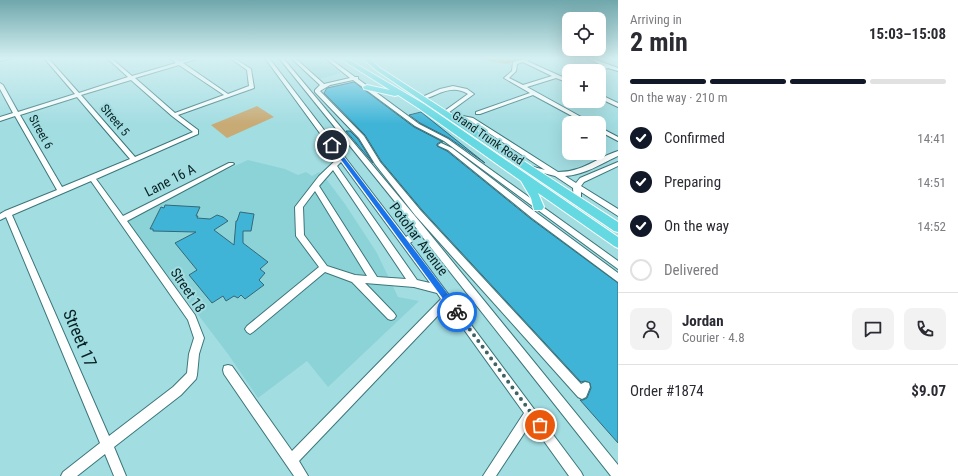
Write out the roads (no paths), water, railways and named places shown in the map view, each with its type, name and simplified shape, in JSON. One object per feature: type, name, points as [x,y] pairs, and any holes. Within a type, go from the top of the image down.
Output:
[{"type":"highway","name":"Grand Trunk Road","points":[[378,80],[524,172],[577,201],[618,228]]},
{"type":"highway","name":"Grand Trunk Road","points":[[395,80],[446,114],[618,243]]},
{"type":"highway","points":[[367,86],[406,97]]},
{"type":"highway","points":[[524,172],[536,198],[533,209]]},
{"type":"street","name":"Street 5","points":[[66,80],[135,160]]},
{"type":"street","points":[[0,119],[123,80]]},
{"type":"street","points":[[4,215],[196,133],[136,80]]},
{"type":"street","points":[[205,80],[228,96]]},
{"type":"street","points":[[174,115],[252,88],[251,80]]},
{"type":"street","name":"Potohar Avenue","points":[[284,80],[444,294],[577,476]]},
{"type":"street","name":"Potohar Avenue","points":[[299,80],[422,230],[618,476]]},
{"type":"street","points":[[318,80],[324,86]]},
{"type":"street","points":[[347,80],[324,86],[317,91],[362,137],[377,163],[418,213],[582,393],[585,387]]},
{"type":"street","points":[[359,80],[417,125],[446,140],[618,278]]},
{"type":"street","points":[[510,80],[576,116]]},
{"type":"street","points":[[522,87],[544,80]]},
{"type":"street","name":"Street 6","points":[[0,84],[61,191]]},
{"type":"street","points":[[423,98],[451,87],[457,87],[471,94],[446,114]]},
{"type":"street","points":[[478,113],[534,94]]},
{"type":"street","points":[[606,99],[617,104]]},
{"type":"street","points":[[446,114],[471,119],[618,212]]},
{"type":"street","points":[[606,133],[617,139]]},
{"type":"street","points":[[441,145],[450,149],[533,209],[618,266]]},
{"type":"street","points":[[524,172],[558,174],[579,172],[618,153]]},
{"type":"street","points":[[291,461],[444,294],[414,283],[355,279],[324,268],[300,236],[299,207],[315,185],[342,158]]},
{"type":"street","name":"Lane 16 A","points":[[121,220],[231,164]]},
{"type":"street","points":[[577,201],[577,186],[582,180],[618,164]]},
{"type":"street","points":[[334,166],[414,283]]},
{"type":"street","name":"Street 18","points":[[67,476],[177,391],[192,375],[194,354],[199,338],[192,318],[92,178]]},
{"type":"street","points":[[315,185],[375,281]]},
{"type":"street","name":"Street 17","points":[[4,215],[120,476]]},
{"type":"street","points":[[405,242],[422,230]]},
{"type":"street","points":[[250,329],[324,268]]},
{"type":"street","points":[[355,279],[391,316]]},
{"type":"street","points":[[228,370],[302,476]]},
{"type":"street","points":[[489,476],[531,413]]}]
